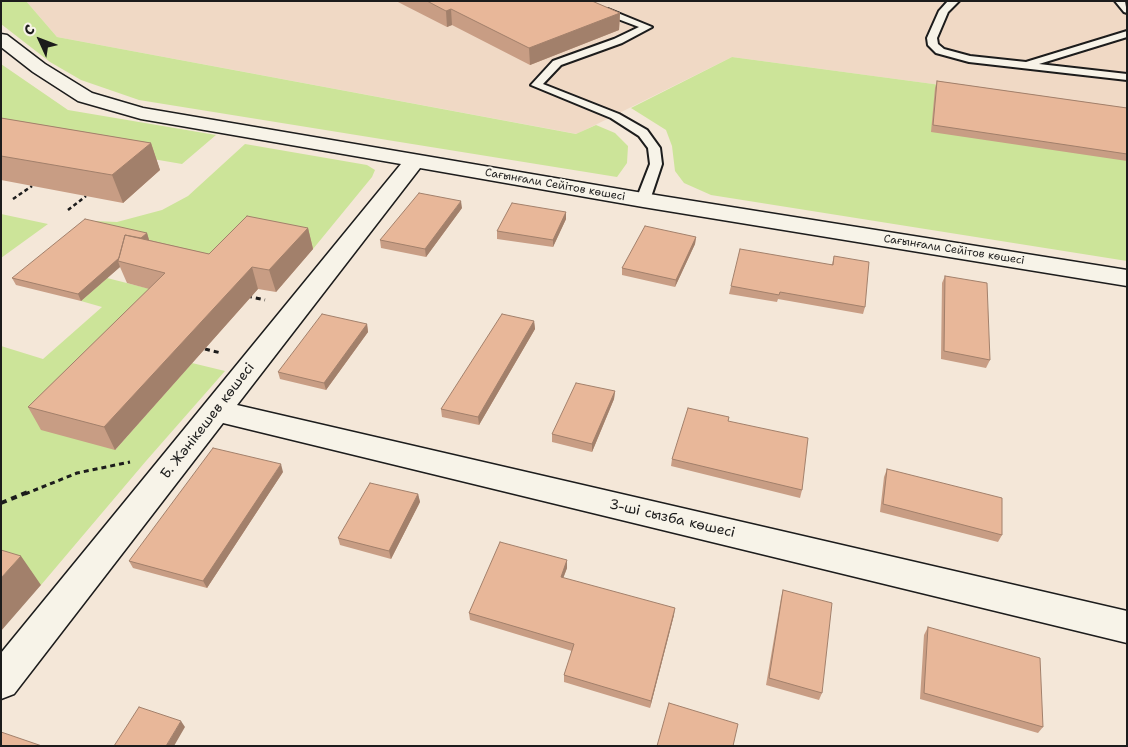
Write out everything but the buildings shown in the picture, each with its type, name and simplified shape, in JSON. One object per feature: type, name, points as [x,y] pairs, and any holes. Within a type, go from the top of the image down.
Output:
[{"type":"street","name":"Сағынғали Сейітов көшесі","points":[[1,39],[85,97],[104,104],[141,113],[643,200],[1127,278]]},
{"type":"street","name":"Б. Жәнікешев көшесі","points":[[1,682],[415,160]]},
{"type":"street","name":"3-ші сызба көшесі","points":[[216,411],[1127,628]]},
{"type":"lane","points":[[954,1],[944,11],[932,38],[933,45],[952,55],[1006,64],[1127,77]]},
{"type":"lane","points":[[1120,1],[1127,10]]},
{"type":"lane","points":[[605,10],[647,28],[618,41],[556,63],[536,85],[614,116],[643,134],[654,148],[656,164],[652,180],[643,200]]},
{"type":"lane","points":[[1006,64],[1042,60],[1124,33]]},
{"type":"path","points":[[14,199],[32,186]]},
{"type":"path","points":[[68,210],[86,196]]},
{"type":"path","points":[[1,503],[77,473],[146,461],[173,466]]},
{"type":"shaded area","points":[[26,1],[1127,1],[1127,110],[732,57],[577,134],[57,37]]},
{"type":"green space","points":[[1,1],[26,1],[57,37],[576,134],[596,125],[615,133],[628,146],[627,163],[617,177],[139,100],[81,80],[50,62],[1,24]]},
{"type":"green space","points":[[732,57],[1127,110],[1127,261],[711,195],[684,183],[675,171],[672,146],[666,130],[631,108]]},
{"type":"green space","points":[[1,64],[68,110],[216,135],[182,164],[1,133]]},
{"type":"green space","points":[[245,144],[367,165],[375,170],[372,177],[313,249],[216,276],[88,227],[95,221],[117,222],[162,210],[188,196]]},
{"type":"green space","points":[[1,214],[48,224],[1,258]]},
{"type":"green space","points":[[107,278],[174,295],[115,450],[192,363],[225,371],[41,585],[1,572],[1,346],[43,359],[102,307],[81,301]]}]
